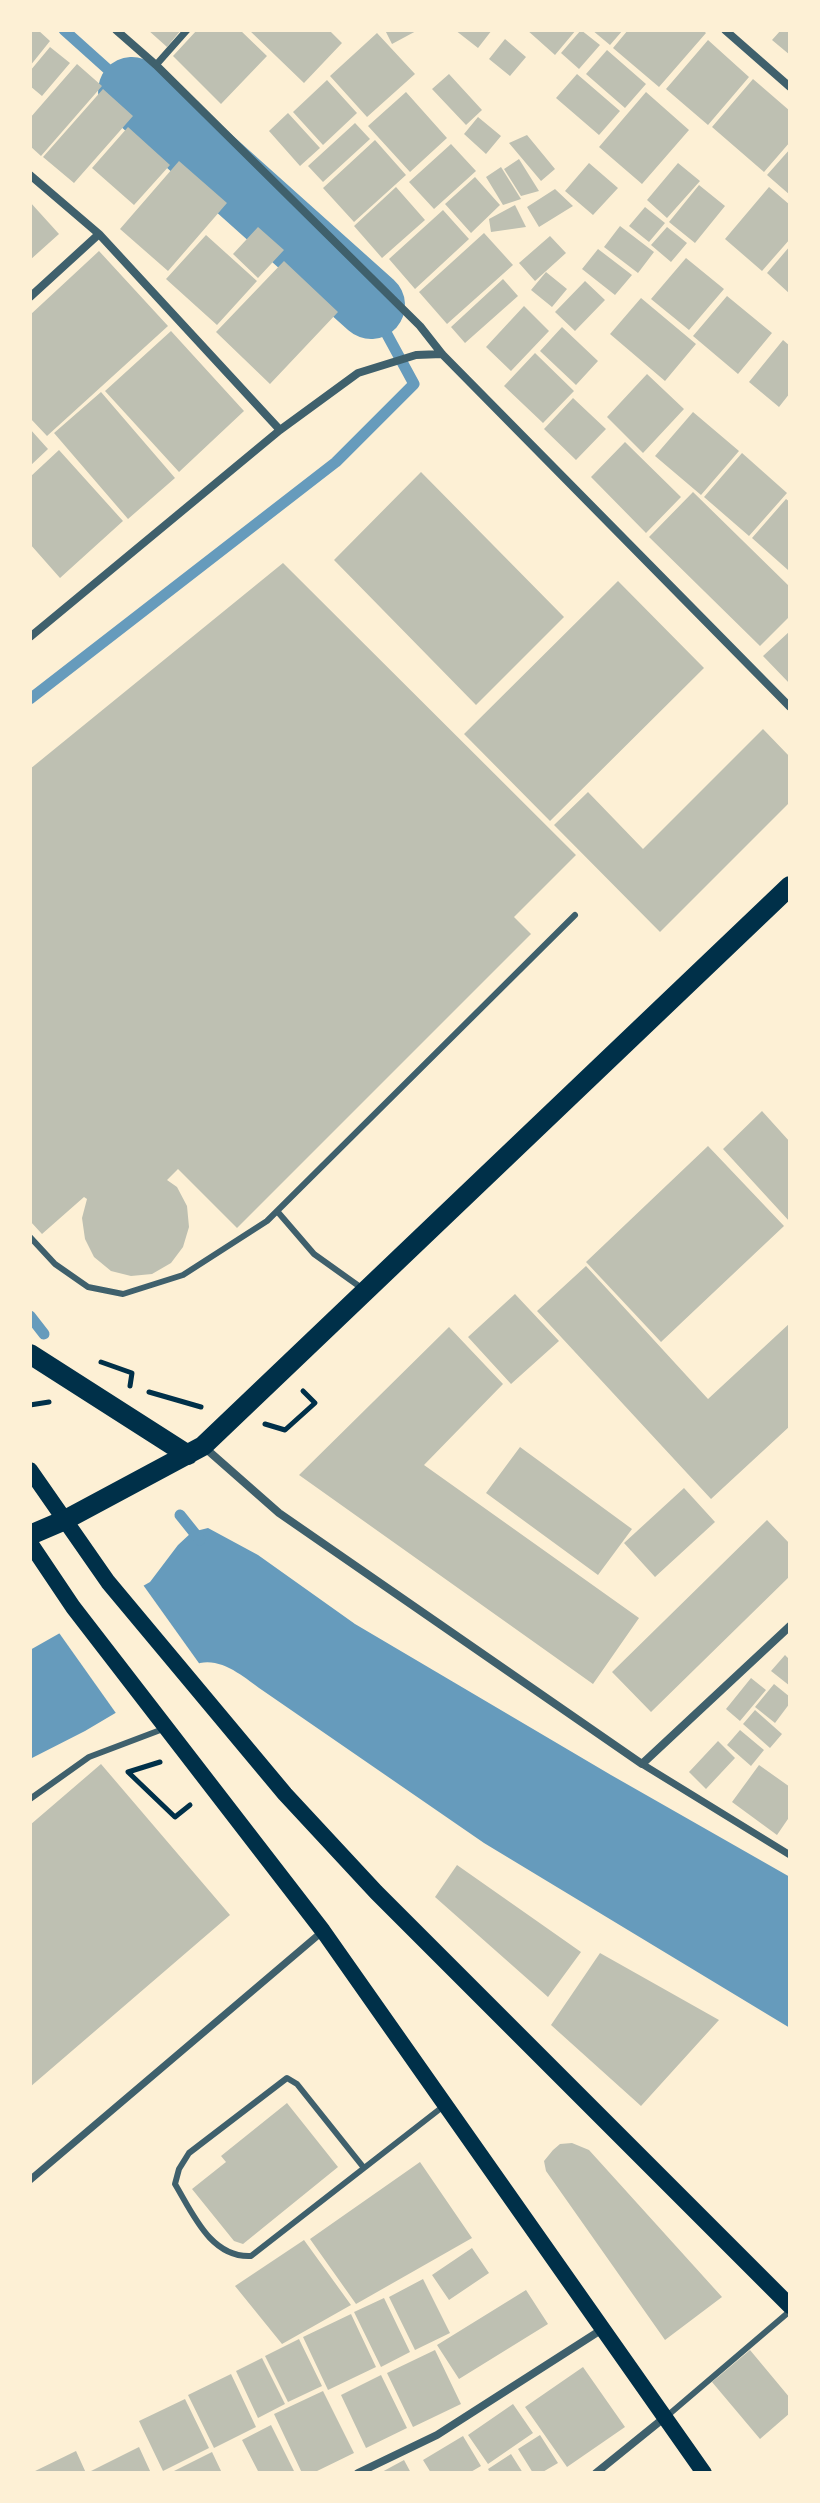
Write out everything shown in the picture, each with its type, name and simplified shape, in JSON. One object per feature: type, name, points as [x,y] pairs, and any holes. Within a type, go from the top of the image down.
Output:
[{"type":"main road","points":[[30,1535],[65,1520],[196,1450],[790,886]]},
{"type":"main road","points":[[30,1354],[196,1450]]},
{"type":"main road","points":[[30,1470],[108,1582],[285,1794],[376,1892],[790,2308]]},
{"type":"main road","points":[[30,1543],[73,1607],[323,1931],[704,2473]]},
{"type":"street","points":[[116,30],[156,65],[420,326],[442,354],[790,707]]},
{"type":"street","points":[[156,65],[187,30]]},
{"type":"street","points":[[725,30],[790,87]]},
{"type":"street","points":[[30,175],[99,234],[280,430]]},
{"type":"street","points":[[30,297],[99,234]]},
{"type":"street","points":[[30,637],[280,430],[358,373],[416,355],[442,354]]},
{"type":"street","points":[[196,1450],[279,1513],[642,1764],[790,1855]]},
{"type":"street","points":[[642,1764],[790,1626]]},
{"type":"street","points":[[30,2180],[323,1931]]},
{"type":"street","points":[[358,2473],[437,2435],[601,2330]]},
{"type":"street","points":[[596,2473],[664,2418]]},
{"type":"lane","points":[[30,1237],[55,1264],[88,1287],[123,1294],[183,1275],[267,1221],[575,915]]},
{"type":"lane","points":[[277,1211],[314,1254],[366,1291]]},
{"type":"lane","points":[[30,1799],[89,1757],[166,1728]]},
{"type":"lane","points":[[364,2168],[297,2084],[287,2078],[189,2153],[179,2169],[175,2184],[210,2239],[229,2254],[251,2256],[445,2105]]},
{"type":"lane","points":[[664,2418],[790,2308]]},
{"type":"path","points":[[285,1430],[315,1403]]},
{"type":"path","points":[[128,1772],[175,1817]]},
{"type":"water","points":[[208,1528],[258,1555],[355,1624],[790,1877],[790,2028],[484,1843],[241,1675],[217,1663],[200,1663],[85,1731],[30,1759],[30,1650],[150,1582],[178,1545],[192,1532]]},
{"type":"pier","points":[[141,1582],[201,1666],[118,1716],[57,1630]]},
{"type":"building","points":[[30,30],[38,30],[50,41],[30,66]]},
{"type":"building","points":[[148,30],[181,30],[167,47]]},
{"type":"building","points":[[197,30],[240,30],[267,56],[221,104],[173,56]]},
{"type":"building","points":[[249,30],[329,30],[342,43],[304,83]]},
{"type":"building","points":[[385,30],[418,30],[392,44]]},
{"type":"building","points":[[455,30],[492,30],[478,48]]},
{"type":"building","points":[[527,30],[576,30],[555,55]]},
{"type":"building","points":[[581,30],[600,45],[579,69],[561,53]]},
{"type":"building","points":[[592,30],[623,30],[610,45]]},
{"type":"building","points":[[628,30],[703,30],[706,33],[659,87],[613,48]]},
{"type":"building","points":[[781,30],[790,30],[790,55],[772,40]]},
{"type":"building","points":[[377,33],[415,74],[367,117],[330,76]]},
{"type":"building","points":[[505,39],[526,57],[510,76],[489,59]]},
{"type":"building","points":[[708,40],[749,77],[708,125],[666,89]]},
{"type":"building","points":[[50,47],[70,63],[42,96],[30,86],[30,71]]},
{"type":"building","points":[[607,50],[646,84],[625,108],[586,74]]},
{"type":"building","points":[[77,64],[102,86],[41,156],[30,146],[30,118]]},
{"type":"building","points":[[449,74],[482,110],[466,125],[432,89]]},
{"type":"building","points":[[577,74],[620,111],[599,135],[556,98]]},
{"type":"building","points":[[753,79],[790,111],[790,142],[764,172],[712,127]]},
{"type":"building","points":[[327,80],[357,113],[323,145],[293,112]]},
{"type":"building","points":[[103,89],[133,116],[74,183],[43,157]]},
{"type":"building","points":[[406,92],[447,138],[410,172],[368,126]]},
{"type":"building","points":[[646,92],[689,130],[642,184],[599,147]]},
{"type":"building","points":[[288,113],[320,148],[300,166],[269,131]]},
{"type":"building","points":[[478,117],[501,136],[486,154],[464,134]]},
{"type":"building","points":[[355,123],[370,139],[323,182],[308,166]]},
{"type":"building","points":[[128,127],[170,165],[134,205],[92,168]]},
{"type":"building","points":[[527,135],[555,169],[541,181],[509,143]]},
{"type":"building","points":[[375,140],[406,175],[354,222],[323,188]]},
{"type":"building","points":[[451,144],[476,171],[434,209],[409,182]]},
{"type":"building","points":[[790,149],[790,195],[767,175]]},
{"type":"building","points":[[519,159],[539,191],[521,196],[504,169]]},
{"type":"building","points":[[179,161],[227,203],[168,271],[120,229]]},
{"type":"building","points":[[589,163],[618,188],[593,215],[565,191]]},
{"type":"building","points":[[678,163],[700,181],[667,218],[647,200]]},
{"type":"building","points":[[501,167],[521,199],[503,205],[486,177]]},
{"type":"building","points":[[475,177],[500,205],[471,233],[445,204]]},
{"type":"building","points":[[699,185],[725,206],[695,243],[669,222]]},
{"type":"building","points":[[396,187],[425,220],[382,258],[354,226]]},
{"type":"building","points":[[769,187],[790,205],[790,239],[762,271],[725,239]]},
{"type":"building","points":[[555,189],[573,206],[539,227],[527,207]]},
{"type":"building","points":[[30,202],[59,234],[30,260]]},
{"type":"building","points":[[515,205],[526,227],[491,232],[489,219]]},
{"type":"building","points":[[645,207],[665,223],[649,242],[629,226]]},
{"type":"building","points":[[443,210],[469,239],[415,289],[389,259]]},
{"type":"building","points":[[620,226],[654,252],[638,273],[604,247]]},
{"type":"building","points":[[258,227],[284,250],[258,278],[233,254]]},
{"type":"building","points":[[667,227],[687,243],[671,262],[651,245]]},
{"type":"building","points":[[484,233],[513,265],[447,324],[419,292]]},
{"type":"building","points":[[206,235],[257,281],[217,325],[166,279]]},
{"type":"building","points":[[550,236],[566,253],[535,281],[519,263]]},
{"type":"building","points":[[790,246],[790,294],[767,273]]},
{"type":"building","points":[[598,249],[632,275],[615,295],[582,269]]},
{"type":"building","points":[[99,251],[168,326],[47,436],[30,418],[30,315]]},
{"type":"building","points":[[686,258],[724,289],[689,330],[651,299]]},
{"type":"building","points":[[284,261],[338,312],[270,384],[216,332]]},
{"type":"building","points":[[546,272],[567,289],[552,307],[531,290]]},
{"type":"building","points":[[503,279],[518,296],[465,343],[451,327]]},
{"type":"building","points":[[585,281],[605,300],[575,331],[555,312]]},
{"type":"building","points":[[727,296],[772,333],[738,374],[693,336]]},
{"type":"building","points":[[641,298],[696,344],[665,381],[610,334]]},
{"type":"building","points":[[524,306],[549,331],[511,371],[486,347]]},
{"type":"building","points":[[562,327],[598,361],[576,385],[540,351]]},
{"type":"building","points":[[171,331],[244,411],[179,472],[105,391]]},
{"type":"building","points":[[783,340],[790,346],[790,393],[779,407],[749,382]]},
{"type":"building","points":[[535,353],[574,391],[543,423],[504,386]]},
{"type":"building","points":[[647,374],[684,409],[643,453],[607,417]]},
{"type":"building","points":[[101,392],[175,478],[128,519],[54,433]]},
{"type":"building","points":[[573,398],[606,429],[576,460],[544,429]]},
{"type":"building","points":[[693,412],[739,451],[701,495],[655,456]]},
{"type":"building","points":[[30,429],[48,449],[30,466]]},
{"type":"building","points":[[625,442],[681,497],[646,533],[591,477]]},
{"type":"building","points":[[59,450],[123,521],[60,578],[30,544],[30,477]]},
{"type":"building","points":[[742,453],[787,493],[749,536],[704,497]]},
{"type":"building","points":[[421,472],[564,617],[476,705],[334,560]]},
{"type":"building","points":[[693,492],[790,587],[790,616],[760,646],[649,537]]},
{"type":"building","points":[[786,499],[790,502],[788,570],[752,538]]},
{"type":"building","points":[[283,563],[576,855],[514,917],[531,934],[237,1228],[178,1169],[167,1180],[177,1187],[187,1206],[189,1227],[183,1247],[171,1263],[152,1274],[131,1276],[111,1271],[94,1257],[85,1239],[82,1218],[87,1199],[84,1197],[42,1234],[30,1221],[30,769]]},
{"type":"building","points":[[618,581],[704,668],[550,821],[464,734]]},
{"type":"building","points":[[790,631],[790,684],[763,656]]},
{"type":"building","points":[[763,729],[790,757],[790,802],[660,932],[554,825],[588,792],[643,849]]},
{"type":"building","points":[[762,1111],[790,1142],[790,1222],[723,1149]]},
{"type":"building","points":[[708,1146],[784,1226],[661,1342],[586,1262]]},
{"type":"building","points":[[586,1266],[708,1399],[790,1323],[790,1426],[711,1499],[537,1311]]},
{"type":"building","points":[[515,1294],[559,1341],[511,1384],[468,1337]]},
{"type":"building","points":[[449,1327],[503,1384],[424,1465],[639,1618],[593,1684],[299,1475]]},
{"type":"building","points":[[520,1447],[632,1529],[598,1575],[486,1493]]},
{"type":"building","points":[[684,1488],[715,1522],[655,1577],[624,1543]]},
{"type":"building","points":[[767,1520],[790,1544],[790,1576],[651,1712],[612,1672]]},
{"type":"building","points":[[785,1655],[790,1660],[790,1686],[771,1671]]},
{"type":"building","points":[[751,1678],[766,1690],[740,1721],[726,1709]]},
{"type":"building","points":[[774,1684],[790,1697],[790,1703],[775,1723],[755,1707]]},
{"type":"building","points":[[755,1710],[782,1734],[770,1748],[743,1724]]},
{"type":"building","points":[[740,1730],[764,1750],[751,1766],[727,1745]]},
{"type":"building","points":[[718,1741],[735,1758],[706,1789],[689,1772]]},
{"type":"building","points":[[101,1764],[230,1915],[30,2087],[30,1825]]},
{"type":"building","points":[[759,1765],[790,1787],[790,1816],[777,1835],[732,1802]]},
{"type":"building","points":[[457,1865],[581,1952],[548,1997],[435,1897]]},
{"type":"building","points":[[600,1953],[719,2020],[641,2106],[551,2025]]},
{"type":"building","points":[[287,2103],[338,2167],[243,2244],[234,2241],[192,2189],[226,2162],[221,2156]]},
{"type":"building","points":[[572,2143],[589,2150],[722,2297],[665,2340],[546,2171],[544,2161],[553,2150],[560,2144]]},
{"type":"building","points":[[420,2162],[472,2238],[356,2304],[310,2239]]},
{"type":"building","points":[[304,2240],[351,2305],[282,2344],[235,2286]]},
{"type":"building","points":[[472,2248],[489,2273],[449,2300],[432,2275]]},
{"type":"building","points":[[423,2279],[450,2333],[415,2350],[389,2297]]},
{"type":"building","points":[[526,2290],[548,2324],[459,2379],[437,2345]]},
{"type":"building","points":[[384,2298],[410,2352],[381,2367],[354,2312]]},
{"type":"building","points":[[351,2314],[376,2367],[328,2390],[303,2337]]},
{"type":"building","points":[[299,2339],[322,2386],[288,2402],[265,2356]]},
{"type":"building","points":[[435,2350],[461,2404],[413,2427],[387,2373]]},
{"type":"building","points":[[750,2350],[790,2398],[790,2413],[760,2439],[712,2382]]},
{"type":"building","points":[[262,2358],[285,2404],[258,2418],[236,2371]]},
{"type":"building","points":[[583,2367],[625,2427],[567,2467],[525,2407]]},
{"type":"building","points":[[231,2374],[256,2427],[214,2448],[188,2395]]},
{"type":"building","points":[[381,2375],[407,2428],[366,2448],[341,2395]]},
{"type":"building","points":[[323,2391],[354,2453],[313,2473],[302,2473],[274,2414]]},
{"type":"building","points":[[185,2399],[209,2448],[163,2471],[139,2421]]},
{"type":"building","points":[[513,2404],[533,2433],[488,2464],[468,2435]]},
{"type":"building","points":[[271,2425],[295,2473],[259,2473],[242,2440]]},
{"type":"building","points":[[540,2435],[558,2463],[541,2473],[533,2473],[518,2449]]},
{"type":"building","points":[[463,2436],[481,2466],[469,2473],[431,2473],[423,2460]]},
{"type":"building","points":[[139,2447],[151,2473],[87,2473]]},
{"type":"building","points":[[76,2451],[86,2473],[31,2473]]},
{"type":"building","points":[[212,2452],[222,2473],[170,2473]]},
{"type":"building","points":[[511,2454],[523,2473],[490,2473],[488,2469]]},
{"type":"building","points":[[404,2460],[411,2473],[380,2473]]},
{"type":"waterway","points":[[64,30],[132,91]]},
{"type":"waterway","points":[[132,91],[371,305]]},
{"type":"waterway","points":[[30,699],[336,462],[414,384],[371,305]]},
{"type":"waterway","points":[[30,1316],[44,1334]]},
{"type":"waterway","points":[[180,1515],[200,1540]]}]
